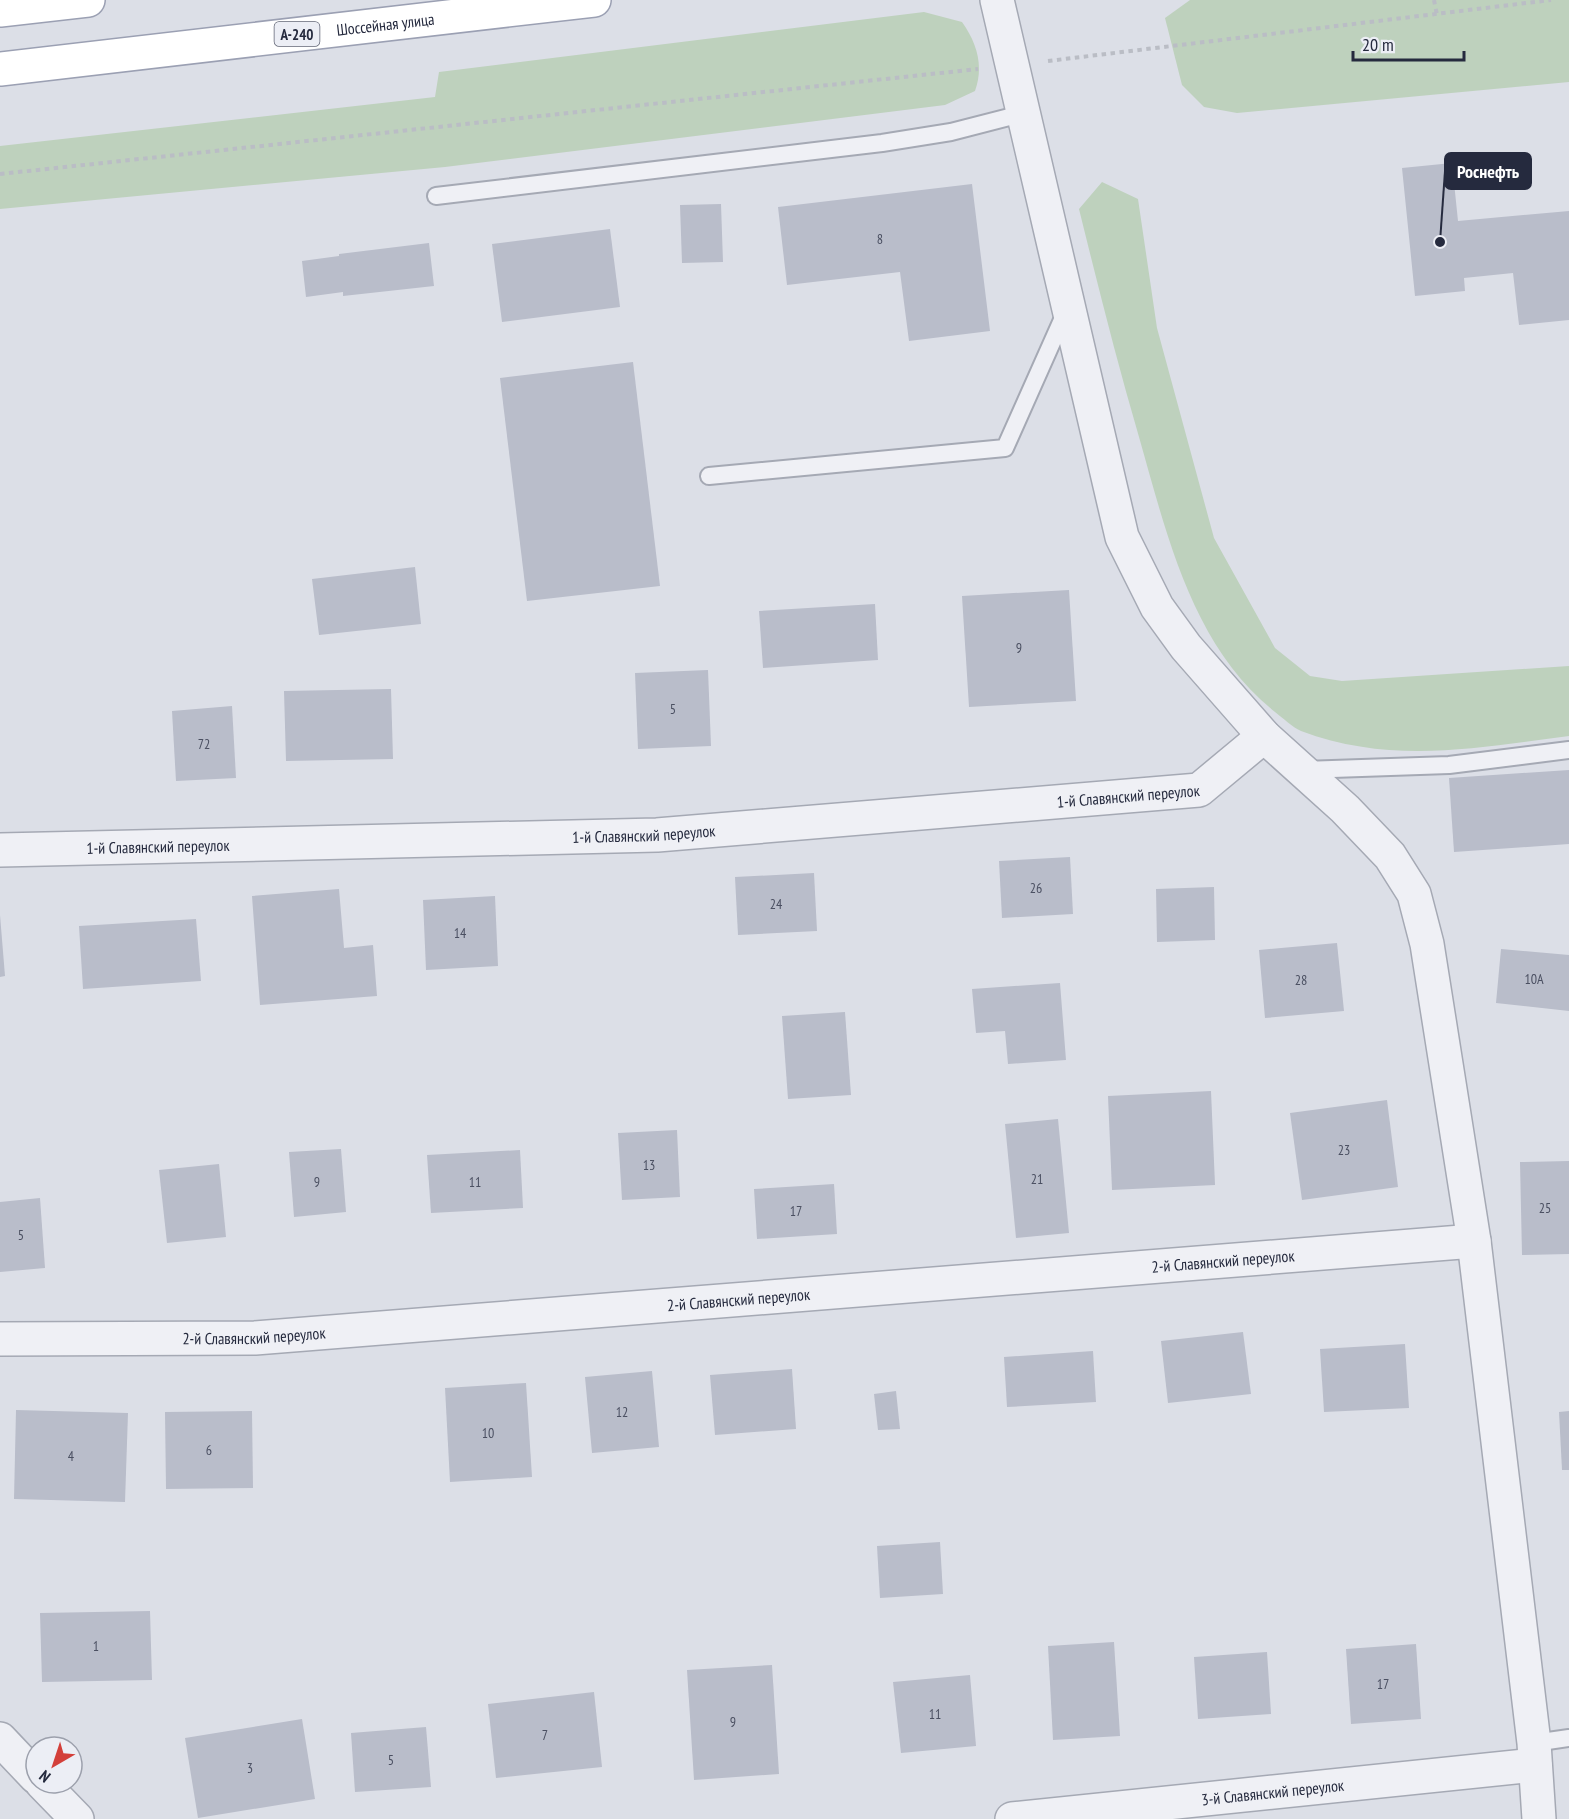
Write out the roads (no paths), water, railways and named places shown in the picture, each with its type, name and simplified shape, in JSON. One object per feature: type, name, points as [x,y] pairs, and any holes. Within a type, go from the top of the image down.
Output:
[{"type":"main road","points":[[0,10],[88,0]]},
{"type":"main road","name":"Шоссейная улица","points":[[0,69],[594,0]]},
{"type":"street","points":[[997,0],[1122,537],[1157,607],[1186,647],[1264,736],[1390,856],[1414,894],[1427,944],[1474,1241],[1534,1754],[1539,1819]]},
{"type":"street","name":"1-й Славянский переулок","points":[[0,850],[657,835],[1199,790],[1264,736]]},
{"type":"street","name":"2-й Славянский переулок","points":[[0,1339],[255,1338],[1474,1241]]},
{"type":"street","points":[[0,1739],[24,1764]]},
{"type":"street","name":"3-й Славянский переулок","points":[[1012,1819],[1534,1754]]},
{"type":"street","points":[[54,1795],[77,1819]]},
{"type":"lane","points":[[436,196],[882,143],[951,132],[1025,113]]},
{"type":"lane","points":[[709,476],[1005,448],[1068,308]]},
{"type":"lane","points":[[1302,770],[1449,765],[1569,750]]},
{"type":"lane","points":[[1534,1754],[1569,1738]]},
{"type":"place","name":"Роснефть","points":[[1440,242]]}]
